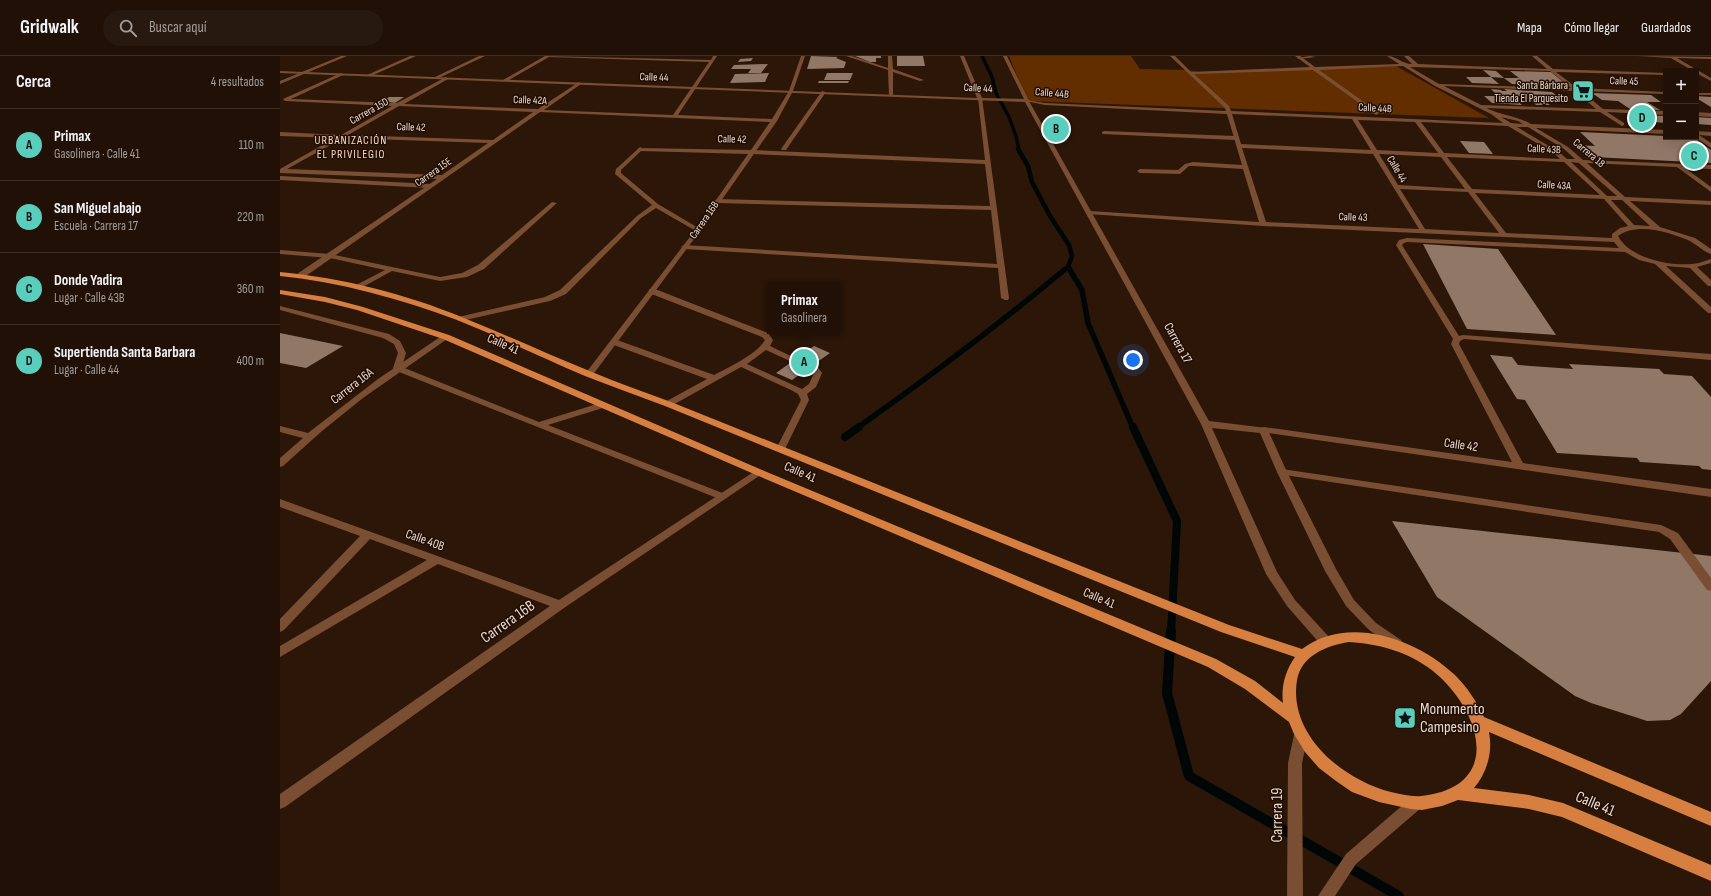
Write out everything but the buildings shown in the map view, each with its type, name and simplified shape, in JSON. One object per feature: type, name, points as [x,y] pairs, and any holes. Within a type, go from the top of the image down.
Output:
[{"type":"main road","name":"Calle 41","points":[[280,274],[300,276],[391,295],[460,319],[589,374],[781,449],[1224,629],[1304,655]]},
{"type":"main road","name":"Calle 41","points":[[280,292],[332,301],[401,320],[446,337],[758,472],[1212,663],[1250,685],[1292,718]]},
{"type":"main road","points":[[1343,638],[1361,638],[1388,642],[1400,647],[1421,657],[1440,670],[1457,685],[1470,703],[1480,722],[1484,743],[1482,763],[1474,780],[1458,793],[1440,800],[1416,803],[1374,794],[1351,783],[1331,769],[1314,753],[1301,735],[1292,718],[1288,699],[1289,682],[1294,667],[1304,655],[1326,642],[1343,638]]},
{"type":"main road","points":[[1480,722],[1711,819]]},
{"type":"main road","name":"Calle 41","points":[[1458,793],[1529,802],[1563,810],[1711,873]]},
{"type":"street","points":[[280,83],[345,56]]},
{"type":"street","points":[[369,76],[414,56]]},
{"type":"street","points":[[436,78],[483,56]]},
{"type":"street","points":[[505,80],[548,56],[712,61]]},
{"type":"street","points":[[674,117],[716,56]]},
{"type":"street","name":"Carrera 16B","points":[[589,374],[698,230],[774,121],[791,91],[803,56]]},
{"type":"street","points":[[848,56],[922,80]]},
{"type":"street","points":[[890,56],[891,95]]},
{"type":"street","points":[[962,56],[982,98],[987,162],[1005,298]]},
{"type":"street","name":"Carrera 17","points":[[1005,56],[1028,101],[1206,424],[1272,574],[1291,603],[1326,642]]},
{"type":"street","points":[[1172,56],[1227,110],[1262,224]]},
{"type":"street","name":"Carrera 18","points":[[1389,56],[1437,85],[1478,106],[1493,113],[1520,120],[1530,125],[1566,148],[1583,161],[1658,229]]},
{"type":"street","points":[[1406,56],[1417,66]]},
{"type":"street","points":[[1534,56],[1602,111],[1622,124]]},
{"type":"street","points":[[1639,56],[1711,58]]},
{"type":"street","points":[[1670,56],[1691,68]]},
{"type":"street","points":[[1298,57],[1314,57]]},
{"type":"street","points":[[1298,57],[1376,113]]},
{"type":"street","points":[[870,63],[890,63]]},
{"type":"street","points":[[1190,73],[1404,65],[1663,74]]},
{"type":"street","name":"Calle 44","points":[[280,72],[982,98],[1028,101]]},
{"type":"street","points":[[1699,73],[1711,80]]},
{"type":"street","points":[[283,102],[341,74]]},
{"type":"street","points":[[1702,75],[1711,75]]},
{"type":"street","name":"Carrera 15D","points":[[280,171],[401,105],[446,78]]},
{"type":"street","name":"Carrera 15E","points":[[300,276],[579,83]]},
{"type":"street","name":"Calle 45","points":[[1437,85],[1663,93]]},
{"type":"street","points":[[784,149],[824,92]]},
{"type":"street","points":[[1699,94],[1711,94]]},
{"type":"street","name":"Calle 44B","points":[[1028,101],[1046,104],[1069,103],[1227,110],[1354,118],[1663,132]]},
{"type":"street","name":"Calle 42A","points":[[283,102],[539,110],[774,121]]},
{"type":"street","points":[[1478,106],[1663,113]]},
{"type":"street","name":"Calle 44B","points":[[1227,110],[1376,113],[1663,126]]},
{"type":"street","name":"Carrera 18","points":[[1493,113],[1500,119],[1551,149],[1566,160],[1606,198],[1633,228]]},
{"type":"street","points":[[1699,114],[1711,115]]},
{"type":"street","name":"Calle 44","points":[[1354,118],[1423,231]]},
{"type":"street","points":[[1416,120],[1503,234]]},
{"type":"street","points":[[1699,127],[1711,128]]},
{"type":"street","points":[[1104,133],[1235,138]]},
{"type":"street","name":"Calle 42","points":[[280,134],[494,142]]},
{"type":"street","points":[[1699,134],[1711,134]]},
{"type":"street","points":[[1699,136],[1711,146]]},
{"type":"street","name":"Calle 43B","points":[[1238,146],[1711,167]]},
{"type":"street","name":"Calle 42","points":[[656,205],[618,174],[618,170],[640,149],[987,162]]},
{"type":"street","points":[[1140,171],[1180,172],[1187,165],[1193,164],[1244,167]]},
{"type":"street","points":[[1678,165],[1711,190]]},
{"type":"street","points":[[280,171],[444,177]]},
{"type":"street","points":[[280,178],[430,186]]},
{"type":"street","name":"Calle 43A","points":[[1397,187],[1711,203]]},
{"type":"street","points":[[717,201],[994,208]]},
{"type":"street","points":[[280,252],[330,256],[440,279],[464,275],[481,268],[554,204]]},
{"type":"street","points":[[460,319],[547,299],[563,292],[639,217],[656,205],[698,230]]},
{"type":"street","name":"Calle 43","points":[[1090,213],[1262,224],[1615,240]]},
{"type":"street","points":[[1625,250],[1615,240],[1614,236],[1617,232],[1633,228],[1658,229],[1680,235],[1700,243],[1711,244]]},
{"type":"street","points":[[1520,466],[1455,344],[1457,339],[1399,245],[1401,241],[1407,240],[1625,250],[1657,262],[1692,266],[1701,265],[1711,261]]},
{"type":"street","points":[[1700,243],[1711,252]]},
{"type":"street","points":[[684,247],[1001,266]]},
{"type":"street","points":[[1657,262],[1711,311]]},
{"type":"street","points":[[1692,266],[1711,284]]},
{"type":"street","points":[[358,288],[391,269]]},
{"type":"street","points":[[652,291],[765,335],[769,340],[766,347],[741,364],[668,404]]},
{"type":"street","points":[[280,308],[386,336],[397,343],[402,353],[397,368],[721,496]]},
{"type":"street","name":"Carrera 16A","points":[[280,464],[309,436],[397,368],[446,337]]},
{"type":"street","points":[[1457,339],[1463,337],[1711,357]]},
{"type":"street","points":[[614,342],[713,378]]},
{"type":"street","points":[[766,347],[795,360]]},
{"type":"street","points":[[741,364],[802,393],[805,400],[781,449]]},
{"type":"street","points":[[802,393],[813,385],[818,373],[812,365]]},
{"type":"street","points":[[539,425],[603,405]]},
{"type":"street","name":"Calle 42","points":[[1206,424],[1264,430],[1711,493]]},
{"type":"street","points":[[280,429],[309,436]]},
{"type":"street","points":[[1264,430],[1282,472],[1331,571],[1350,603],[1372,626],[1400,647]]},
{"type":"street","name":"Carrera 16B","points":[[280,802],[560,606],[758,472]]},
{"type":"street","points":[[1282,472],[1661,529],[1674,536],[1711,587]]},
{"type":"street","name":"Calle 40B","points":[[280,503],[437,559],[560,606]]},
{"type":"street","points":[[280,627],[368,534]]},
{"type":"street","points":[[280,652],[437,559]]},
{"type":"street","name":"Carrera 19","points":[[1294,896],[1295,763],[1301,735]]},
{"type":"street","points":[[1326,896],[1351,859],[1416,803]]},
{"type":"shaded area","points":[[1009,56],[1131,56],[1140,69],[1187,70],[1207,73],[1396,66],[1489,118],[1027,101]]},
{"type":"waterway","points":[[982,56],[992,77],[996,93],[1009,117],[1019,150]]},
{"type":"waterway","points":[[1018,149],[1028,166],[1032,182],[1050,216],[1069,245],[1072,256],[1068,267]]},
{"type":"waterway","points":[[1063,271],[1068,267]]},
{"type":"waterway","points":[[1068,267],[1071,271]]},
{"type":"waterway","points":[[857,428],[962,351],[1064,270]]},
{"type":"waterway","points":[[1070,270],[1082,290],[1088,323],[1133,428]]},
{"type":"waterway","points":[[845,437],[859,427]]},
{"type":"waterway","points":[[1133,427],[1177,521],[1171,632]]},
{"type":"waterway","points":[[1171,631],[1167,693],[1189,776],[1399,896]]},
{"type":"place","name":"Santa Bárbara Tienda El Parquesito","points":[[1583,91]]},
{"type":"place","name":"Supertienda Santa Barbara","points":[[1642,118]]},
{"type":"place","name":"San Miguel abajo","points":[[1056,129]]},
{"type":"place","name":"Donde Yadira","points":[[1694,156]]},
{"type":"place","name":"Primax","points":[[804,362]]},
{"type":"place","name":"Monumento Campesino","points":[[1405,718]]},
{"type":"district","name":"URBANIZACIÓN EL PRIVILEGIO","points":[[351,147]]}]
